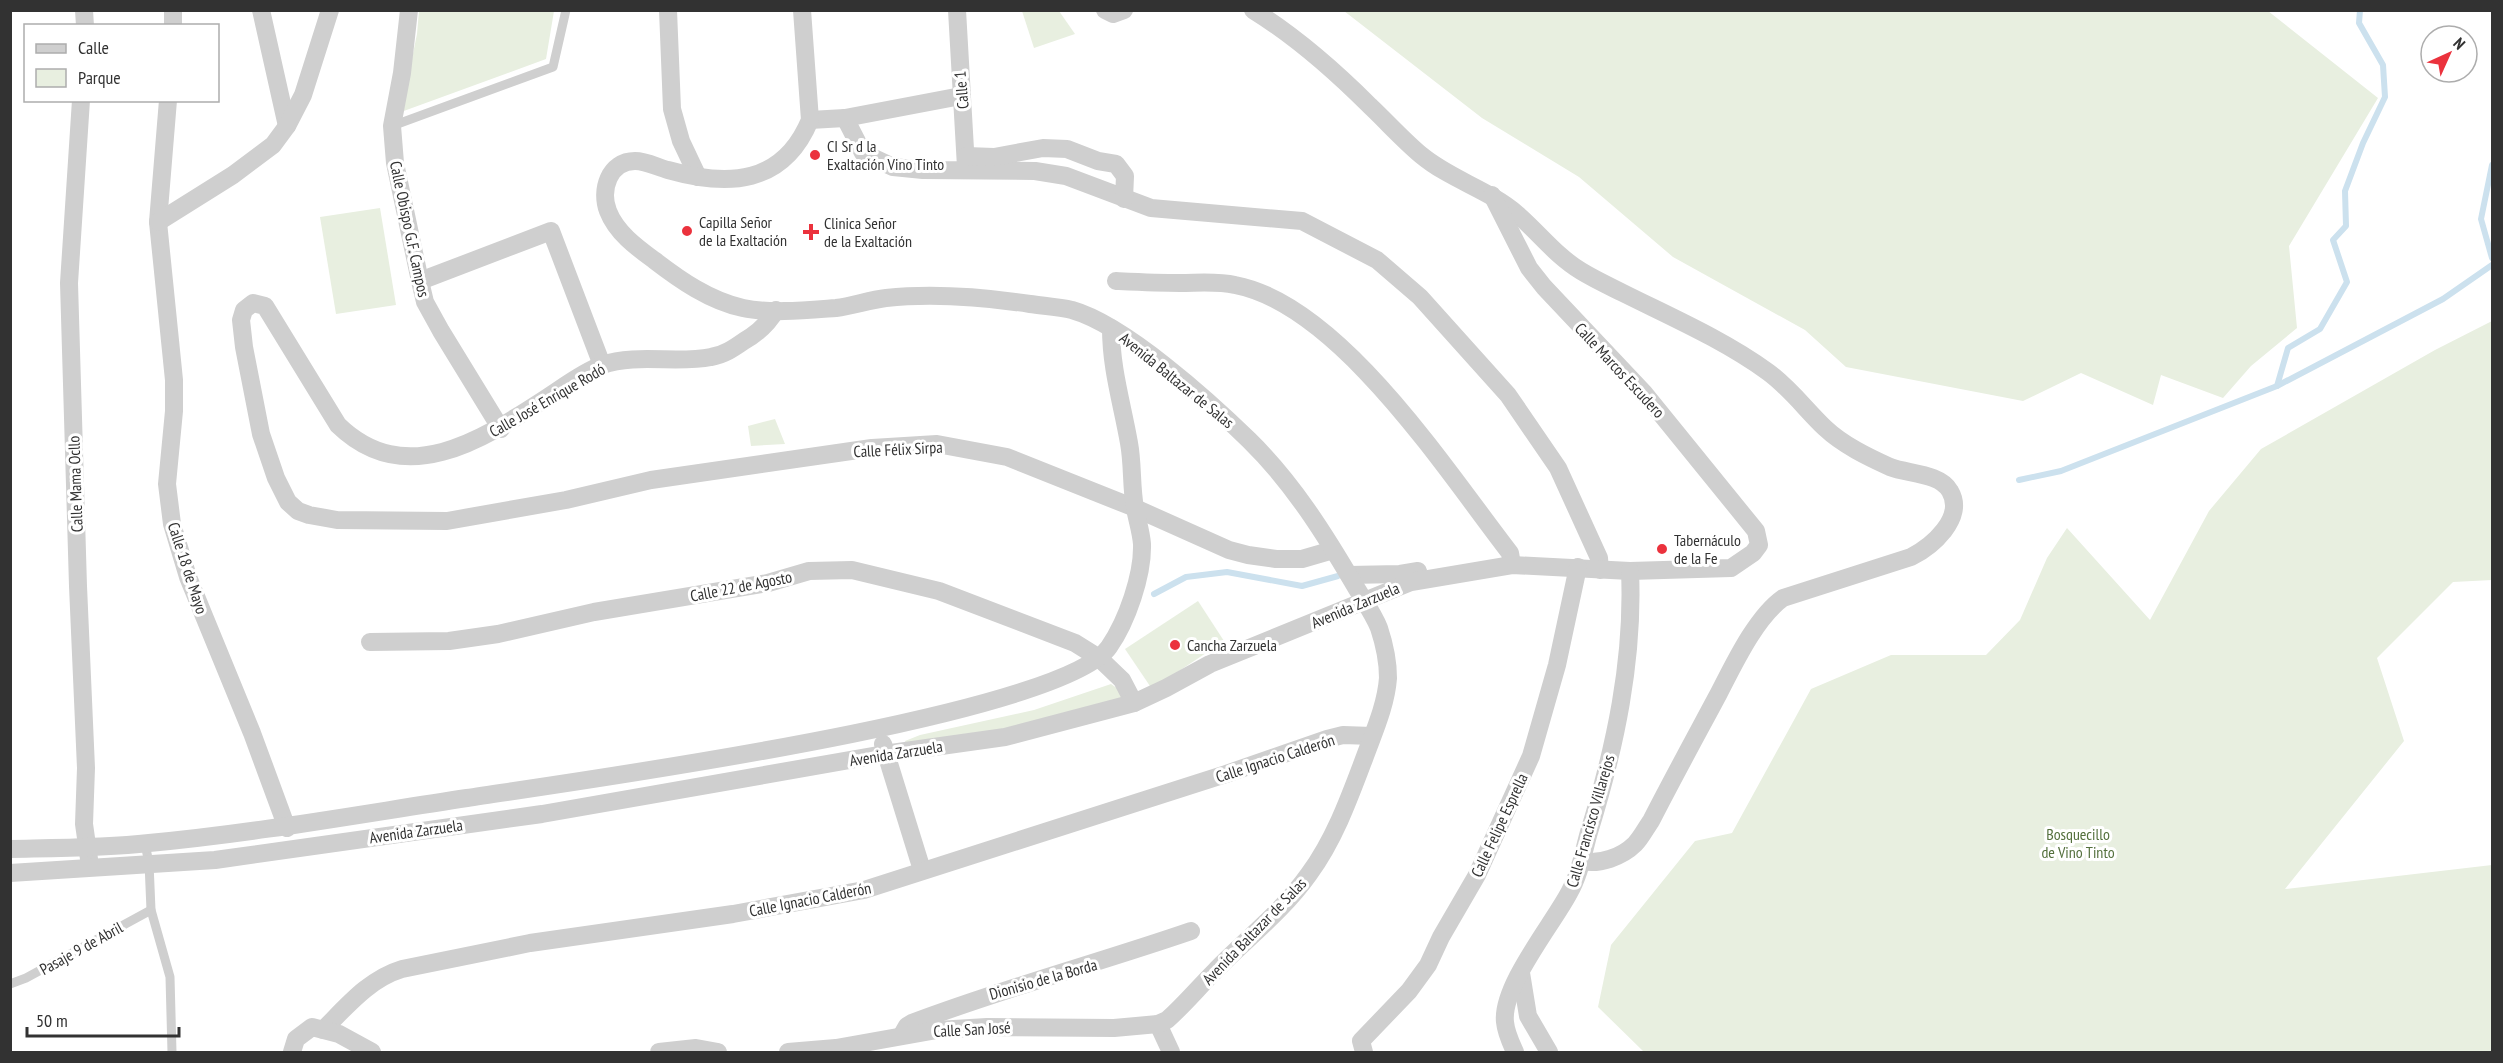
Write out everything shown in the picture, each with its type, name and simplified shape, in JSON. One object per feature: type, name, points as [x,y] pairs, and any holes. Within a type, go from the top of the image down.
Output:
[{"type":"street","points":[[261,10],[287,126]]},
{"type":"street","points":[[158,222],[233,175],[273,145],[287,126],[303,95],[330,10]]},
{"type":"street","name":"Calle Obispo G.F. Campos","points":[[409,10],[402,73],[392,126],[395,163],[420,281],[425,302],[441,332],[501,429]]},
{"type":"street","points":[[668,10],[672,109],[681,141],[698,177]]},
{"type":"street","points":[[802,10],[810,120],[845,118],[961,96]]},
{"type":"street","name":"Calle 1","points":[[957,10],[966,163]]},
{"type":"street","points":[[1105,10],[1113,14],[1124,10]]},
{"type":"street","points":[[1253,10],[1344,82],[1437,168],[1492,195],[1581,271],[1689,325],[1768,372],[1827,430],[1849,445],[1892,467],[1931,477],[1949,488],[1953,502],[1948,523],[1936,541],[1924,550],[1911,557],[1783,598],[1767,614],[1735,664],[1651,821],[1635,845],[1609,860],[1590,863],[1582,861]]},
{"type":"street","name":"Calle Mama Ocllo","points":[[81,102],[69,283],[86,768],[84,824],[91,868]]},
{"type":"street","name":"Calle 18 de Mayo","points":[[168,102],[158,222],[174,380],[174,411],[166,484],[172,524],[188,577],[252,733],[287,828]]},
{"type":"street","points":[[845,118],[863,153],[893,167],[923,170],[1043,148],[1067,149],[1116,164],[1125,176],[1124,199]]},
{"type":"street","name":"Avenida Baltazar de Salas","points":[[810,120],[805,133],[790,152],[758,176],[722,180],[698,177],[653,164],[630,161],[616,169],[607,179],[604,197],[616,228],[647,255],[693,288],[743,308],[776,310],[838,308],[883,298],[928,296],[999,300],[1073,310],[1112,328],[1164,366],[1269,459],[1295,492],[1333,550],[1378,626],[1386,655],[1388,679],[1381,713],[1336,828],[1310,873],[1291,897],[1213,973],[1186,1003],[1158,1024]]},
{"type":"street","points":[[966,163],[1066,176],[1151,208],[1302,220],[1377,260],[1420,297],[1508,395],[1558,468],[1600,564]]},
{"type":"street","name":"Calle Marcos Escudero","points":[[1492,195],[1529,268],[1564,310],[1644,393],[1756,531],[1756,546]]},
{"type":"street","points":[[420,281],[551,231],[602,365]]},
{"type":"street","points":[[1116,282],[1235,285],[1257,291],[1295,311],[1327,335],[1405,416],[1511,559]]},
{"type":"street","name":"Calle José Enrique Rodó","points":[[447,521],[337,520],[298,511],[288,502],[276,478],[261,434],[244,346],[241,320],[244,310],[253,303],[264,306],[338,426],[353,440],[368,449],[388,455],[410,456],[446,453],[501,429],[602,365],[646,359],[712,357],[727,352],[756,334],[776,310]]},
{"type":"street","name":"Avenida Zarzuela","points":[[10,849],[87,848],[146,844],[287,828],[618,775],[880,728],[1013,694],[1057,679],[1099,658],[1112,643],[1141,569],[1142,542],[1135,508],[1130,444],[1111,356],[1112,328]]},
{"type":"street","name":"Calle Félix Sirpa","points":[[447,521],[566,500],[651,480],[872,448],[938,444],[1007,457],[1135,508],[1229,550],[1275,559],[1302,559],[1333,550]]},
{"type":"street","points":[[1349,575],[1401,574],[1511,559],[1600,564],[1713,561],[1756,546]]},
{"type":"street","name":"Avenida Zarzuela","points":[[10,873],[215,860],[542,814],[885,754],[1005,737],[1134,703],[1210,664],[1411,582],[1511,559],[1578,567],[1600,564],[1630,571],[1731,568],[1756,546]]},
{"type":"street","name":"Calle Felipe Esprella","points":[[1364,1053],[1361,1041],[1409,991],[1428,965],[1441,937],[1477,875],[1531,756],[1557,665],[1578,567]]},
{"type":"street","name":"Calle 22 de Agosto","points":[[370,642],[449,640],[498,634],[594,612],[768,583],[809,571],[836,569],[875,574],[939,591],[1075,643],[1099,658],[1122,680],[1134,703]]},
{"type":"street","name":"Calle Francisco Villarejos","points":[[1515,1053],[1504,1021],[1508,996],[1571,890],[1582,861],[1611,748],[1623,690],[1631,627],[1630,571]]},
{"type":"street","points":[[880,728],[885,754],[922,870]]},
{"type":"street","name":"Calle Ignacio Calderón","points":[[323,1030],[375,980],[402,969],[530,942],[816,900],[864,890],[1058,829],[1327,739],[1343,735],[1372,736]]},
{"type":"street","name":"Dionisio de la Borda","points":[[903,1035],[903,1030],[912,1023],[979,998],[1085,967],[1191,931]]},
{"type":"street","points":[[1521,973],[1528,1016],[1549,1053]]},
{"type":"street","points":[[1158,1024],[1171,1053]]},
{"type":"street","name":"Calle San José","points":[[788,1053],[838,1050],[903,1035],[937,1030],[987,1027],[1114,1028],[1158,1024]]},
{"type":"street","points":[[292,1053],[296,1039],[312,1028],[339,1034],[372,1053]]},
{"type":"street","points":[[659,1053],[696,1048],[718,1053]]},
{"type":"lane","points":[[392,126],[553,67],[566,10]]},
{"type":"lane","points":[[146,844],[151,910],[170,977],[172,1053]]},
{"type":"lane","name":"Pasaje 9 de Abril","points":[[10,984],[151,910]]},
{"type":"green space","points":[[419,11],[554,11],[546,59],[401,112],[417,34]]},
{"type":"green space","points":[[1022,11],[1059,11],[1075,34],[1034,48]]},
{"type":"green space","points":[[1344,11],[2268,11],[2378,98],[2289,246],[2297,328],[2251,366],[2223,398],[2161,375],[2153,405],[2081,373],[2023,401],[1846,367],[1805,330],[1673,257],[1579,177],[1482,118]]},
{"type":"green space","points":[[380,208],[396,305],[336,314],[320,217]]},
{"type":"green space","name":"Bosquecillo de Vino Tinto","points":[[2492,321],[2492,580],[2453,582],[2377,658],[2404,741],[2285,889],[2492,865],[2492,1052],[1644,1052],[1598,1007],[1611,945],[1695,841],[1732,833],[1811,689],[1891,655],[1986,655],[2020,620],[2047,558],[2067,528],[2150,620],[2209,511],[2261,449],[2435,350]]},
{"type":"green space","points":[[775,419],[785,444],[751,446],[748,426]]},
{"type":"green space","name":"Cancha Zarzuela","points":[[1198,601],[1224,641],[1152,689],[1125,649]]},
{"type":"green space","points":[[1111,684],[1121,691],[1121,701],[1112,706],[907,750],[905,741],[920,735],[1034,710]]},
{"type":"waterway","points":[[2277,386],[2288,348],[2320,329],[2347,282],[2333,240],[2346,226],[2345,191],[2363,143],[2385,97],[2383,65],[2359,23],[2360,10]]},
{"type":"waterway","points":[[2492,165],[2481,219],[2492,258]]},
{"type":"waterway","points":[[2019,480],[2061,471],[2277,386],[2443,299],[2492,265]]},
{"type":"waterway","points":[[1154,594],[1186,577],[1227,572],[1302,586],[1338,576]]},
{"type":"place","name":"CI Sr d la Exaltación Vino Tinto","points":[[815,155]]},
{"type":"place","name":"Capilla Señor de la Exaltación","points":[[687,231]]},
{"type":"place","name":"Clinica Señor de la Exaltación","points":[[811,232]]},
{"type":"place","name":"Tabernáculo de la Fe","points":[[1662,549]]},
{"type":"place","name":"Cancha Zarzuela","points":[[1175,645]]}]
